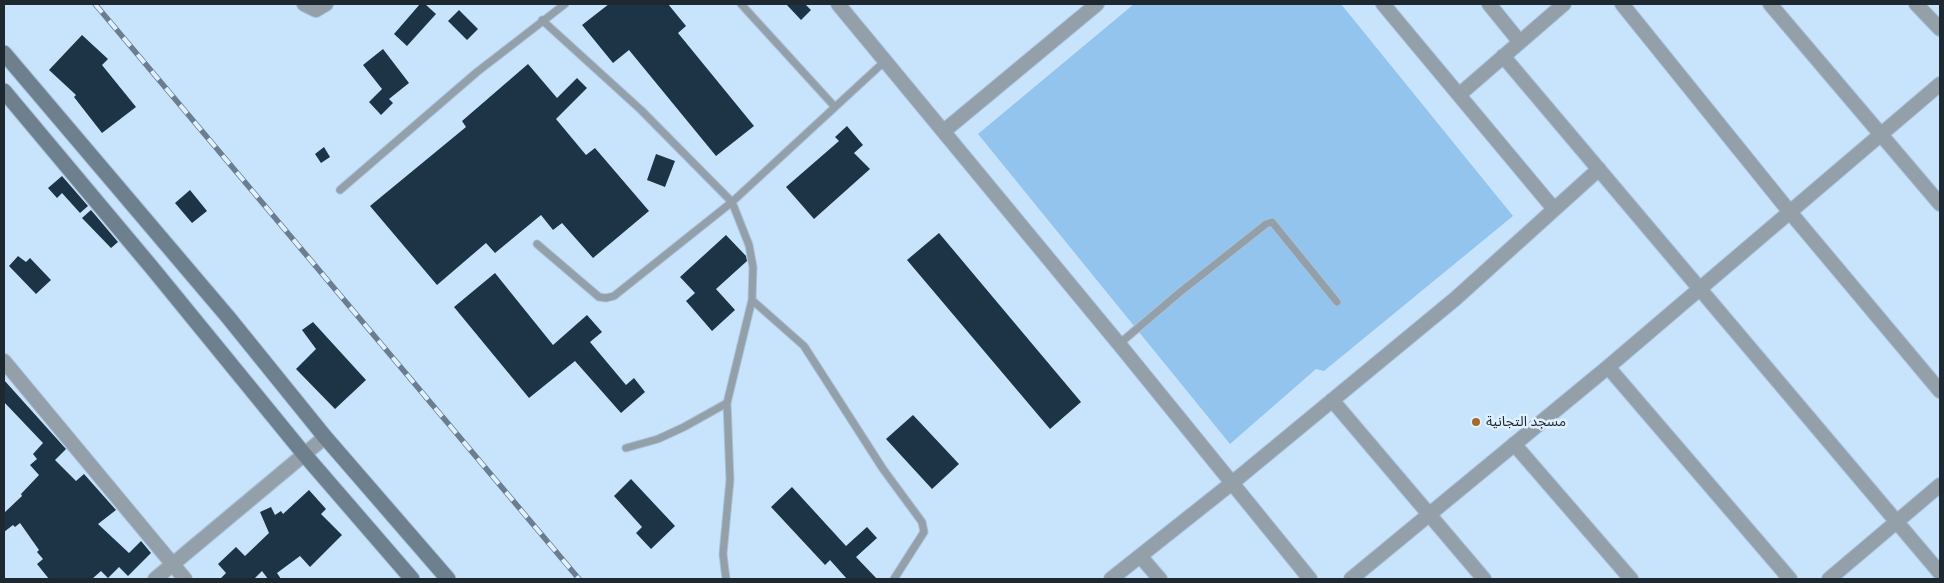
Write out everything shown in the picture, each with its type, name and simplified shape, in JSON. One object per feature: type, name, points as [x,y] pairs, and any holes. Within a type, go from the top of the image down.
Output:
[{"type":"main road","points":[[4,53],[228,317],[324,438],[448,579]]},
{"type":"main road","points":[[4,91],[154,269],[304,454],[412,579]]},
{"type":"street","points":[[304,4],[316,10],[326,4]]},
{"type":"street","points":[[838,4],[944,131],[1077,296],[1120,344],[1310,579]]},
{"type":"street","points":[[944,131],[1097,4]]},
{"type":"street","points":[[1383,4],[1554,209]]},
{"type":"street","points":[[1489,4],[1519,41]]},
{"type":"street","points":[[1460,94],[1564,4]]},
{"type":"street","points":[[1622,4],[1789,211],[1940,391]]},
{"type":"street","points":[[1770,4],[1835,83],[1940,204]]},
{"type":"street","points":[[1916,4],[1940,29]]},
{"type":"street","points":[[1503,56],[1896,523],[1940,572]]},
{"type":"street","points":[[1351,579],[1608,367],[1940,84]]},
{"type":"street","points":[[1111,579],[1232,483],[1455,299],[1599,169]]},
{"type":"street","points":[[4,361],[184,579]]},
{"type":"street","points":[[1608,367],[1790,579]]},
{"type":"street","points":[[1332,400],[1484,579]]},
{"type":"street","points":[[155,579],[324,438]]},
{"type":"street","points":[[1514,444],[1631,579]]},
{"type":"street","points":[[1829,579],[1940,485]]},
{"type":"street","points":[[1140,556],[1160,579]]},
{"type":"lane","points":[[340,190],[477,72],[565,4]]},
{"type":"lane","points":[[741,4],[835,107]]},
{"type":"lane","points":[[542,20],[641,110],[732,202],[749,245],[753,267],[752,300],[727,403],[730,480],[723,554],[726,579]]},
{"type":"lane","points":[[537,244],[599,297],[614,296],[732,202],[885,61]]},
{"type":"lane","points":[[1120,344],[1179,293],[1266,224],[1272,222],[1337,302]]},
{"type":"lane","points":[[752,300],[804,346],[883,469],[922,522],[924,532],[894,579]]},
{"type":"lane","points":[[626,448],[658,439],[684,428],[727,403]]},
{"type":"shaded area","points":[[1134,4],[1341,4],[1513,216],[1324,371],[1316,369],[1230,444],[978,134]]},
{"type":"building","points":[[420,4],[425,4],[436,14],[407,46],[394,34]]},
{"type":"building","points":[[609,4],[668,4],[686,26],[678,33],[754,126],[716,156],[629,50],[613,63],[582,25]]},
{"type":"building","points":[[786,4],[805,4],[811,10],[801,20]]},
{"type":"building","points":[[459,10],[478,29],[467,40],[448,21]]},
{"type":"building","points":[[82,35],[108,59],[102,65],[136,107],[102,133],[74,97],[76,95],[49,70]]},
{"type":"building","points":[[383,49],[409,83],[389,99],[393,103],[381,115],[369,102],[382,89],[363,65]]},
{"type":"building","points":[[528,64],[557,98],[577,78],[587,88],[556,119],[586,155],[595,148],[649,211],[593,258],[562,223],[553,230],[541,215],[495,253],[486,243],[437,285],[370,206],[466,127],[462,121]]},
{"type":"building","points":[[847,126],[863,145],[854,153],[870,169],[814,219],[786,187],[839,141],[835,137]]},
{"type":"building","points":[[324,147],[330,157],[321,163],[315,154]]},
{"type":"building","points":[[656,154],[675,161],[665,187],[647,180]]},
{"type":"building","points":[[62,176],[88,206],[80,213],[62,193],[57,198],[48,188]]},
{"type":"building","points":[[190,190],[207,211],[192,223],[175,203]]},
{"type":"building","points":[[91,210],[118,242],[111,248],[82,218]]},
{"type":"building","points":[[939,233],[1081,402],[1050,429],[907,260]]},
{"type":"building","points":[[726,235],[746,256],[747,261],[716,289],[735,310],[712,331],[686,301],[695,293],[680,277]]},
{"type":"building","points":[[18,256],[26,262],[30,258],[51,280],[36,294],[9,266]]},
{"type":"building","points":[[495,273],[553,345],[587,315],[602,332],[590,342],[626,385],[634,378],[645,392],[621,413],[575,361],[529,398],[454,307]]},
{"type":"building","points":[[313,322],[366,380],[335,409],[296,369],[316,349],[302,330]]},
{"type":"building","points":[[4,380],[66,449],[55,460],[76,481],[84,474],[116,510],[98,524],[129,553],[141,541],[151,553],[128,576],[119,567],[108,578],[101,571],[92,579],[49,579],[37,564],[43,559],[37,552],[39,550],[20,523],[15,527],[13,525],[4,532],[4,513],[22,496],[21,494],[39,475],[30,465],[37,459],[33,454],[43,443],[4,402]]},
{"type":"building","points":[[913,415],[959,464],[932,489],[886,439]]},
{"type":"building","points":[[631,479],[675,526],[651,549],[636,533],[642,527],[614,496]]},
{"type":"building","points":[[792,487],[846,546],[867,527],[877,538],[856,557],[877,579],[847,579],[830,560],[825,565],[771,507]]},
{"type":"building","points":[[309,490],[326,509],[321,514],[342,535],[310,567],[300,556],[277,573],[281,579],[268,579],[262,571],[254,579],[220,579],[226,573],[218,564],[236,547],[245,556],[269,533],[260,512],[271,507],[275,515],[281,511],[283,514]]},
{"type":"railway","points":[[95,4],[579,579]]},
{"type":"place","name":"مسجد التجانية","points":[[1476,422]]}]
